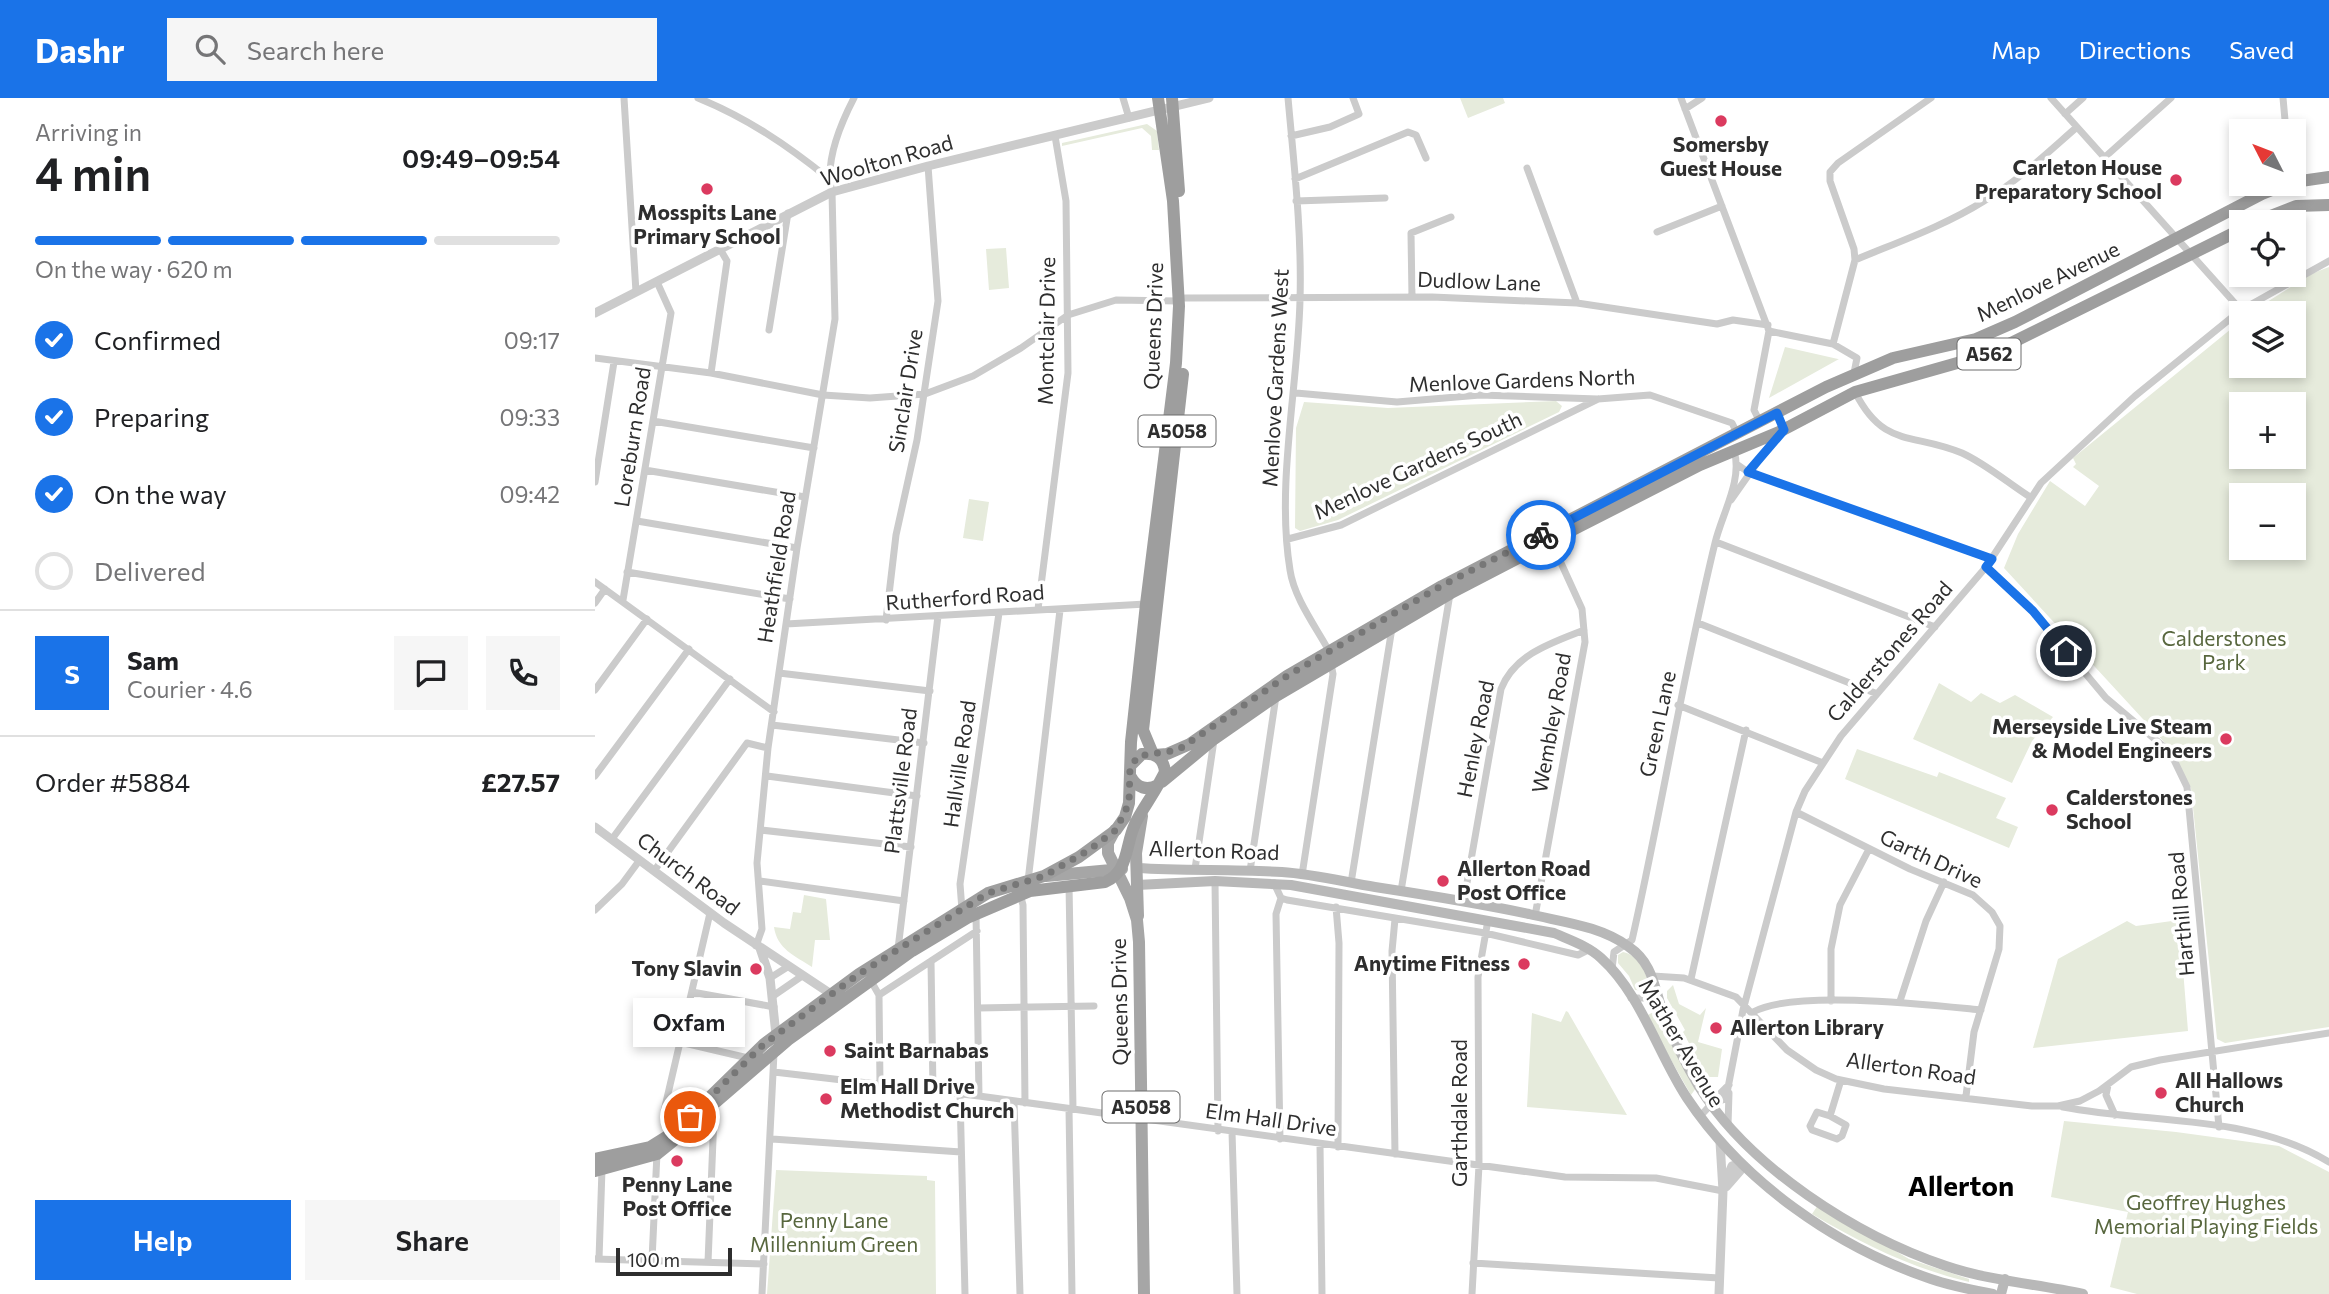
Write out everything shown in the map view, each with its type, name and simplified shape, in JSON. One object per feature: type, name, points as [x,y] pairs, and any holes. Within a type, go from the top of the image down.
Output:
[{"type":"highway","name":"Queens Drive","points":[[1154,754],[1143,730],[1183,370],[1173,101]]},
{"type":"highway","name":"Queens Drive","points":[[1131,771],[1146,604],[1182,299],[1173,201],[1159,103]]},
{"type":"highway","name":"Menlove Avenue","points":[[2307,178],[2329,177]]},
{"type":"highway","name":"Menlove Avenue","points":[[1160,783],[1214,739],[1330,657],[1441,586],[1854,373],[1893,358],[1976,340],[2059,301],[2260,196]]},
{"type":"highway","points":[[2286,210],[2296,206],[2329,205]]},
{"type":"highway","name":"Menlove Avenue","points":[[1154,754],[1167,754],[1190,744],[1249,701],[1392,627],[1451,593],[1551,541],[1734,451],[1781,431],[1856,392],[1989,354],[2229,235]]},
{"type":"highway","points":[[1777,413],[1781,431]]},
{"type":"highway","points":[[1734,451],[1738,434]]},
{"type":"highway","name":"A562","points":[[1131,771],[1142,754],[1154,754]]},
{"type":"highway","points":[[1131,771],[1142,788],[1160,783],[1165,766],[1154,754]]},
{"type":"highway","points":[[1044,876],[1089,850],[1116,830],[1129,803],[1131,771]]},
{"type":"highway","name":"Queens Drive","points":[[1119,874],[1131,835],[1160,783]]},
{"type":"highway","name":"Allerton Road","points":[[783,1030],[808,1011],[836,999],[897,950],[968,914],[1020,894],[1069,884],[1105,882],[1119,874]]},
{"type":"highway","name":"Allerton Road","points":[[783,1030],[871,981],[968,914],[993,891],[1044,876]]},
{"type":"highway","points":[[597,1167],[655,1149],[774,1051],[783,1030]]},
{"type":"highway","points":[[708,1105],[748,1058],[783,1030]]},
{"type":"main road","name":"Queens Drive","points":[[1143,810],[1137,842],[1137,877],[1144,1294]]},
{"type":"main road","name":"Queens Drive","points":[[1116,830],[1107,848],[1138,913]]},
{"type":"main road","name":"Allerton Road","points":[[1137,877],[1195,869],[1302,875],[1464,900],[1609,936]]},
{"type":"main road","name":"Allerton Road","points":[[1044,876],[1119,874],[1156,884],[1202,881],[1274,883],[1555,933],[1590,949]]},
{"type":"main road","points":[[1137,877],[1202,881]]},
{"type":"main road","points":[[1138,913],[1146,891],[1156,884]]},
{"type":"main road","name":"Mather Avenue","points":[[1609,936],[1638,954],[1653,975],[1669,1029],[1698,1085],[1712,1105],[1753,1150],[1795,1185],[1889,1242],[1946,1266],[2083,1294]]},
{"type":"main road","name":"Mather Avenue","points":[[1590,949],[1612,970],[1631,998],[1670,1071],[1700,1116],[1741,1164],[1791,1205],[1840,1237],[1932,1280],[1993,1294]]},
{"type":"main road","points":[[2001,1294],[2005,1279]]},
{"type":"street","points":[[624,98],[636,292]]},
{"type":"street","points":[[698,98],[753,123],[828,178],[841,125],[854,98]]},
{"type":"street","points":[[1123,98],[1129,118]]},
{"type":"street","name":"Woolton Road","points":[[595,313],[787,212],[832,192],[1129,118],[1159,103],[1209,98]]},
{"type":"street","name":"Menlove Gardens West","points":[[1288,98],[1295,179],[1300,297],[1296,393],[1287,464],[1290,572],[1297,592],[1330,657]]},
{"type":"street","points":[[1291,136],[1330,127],[1359,114],[1353,98]]},
{"type":"street","points":[[1681,98],[1769,328],[1754,410],[1760,422]]},
{"type":"street","points":[[1685,109],[1702,98]]},
{"type":"street","points":[[1854,373],[1857,358],[1833,344],[1855,260],[1854,249],[1830,181],[1830,172],[1838,163],[1931,98]]},
{"type":"street","points":[[2051,98],[2233,301]]},
{"type":"street","points":[[2065,114],[2083,98]]},
{"type":"street","points":[[2105,157],[2171,98]]},
{"type":"street","points":[[2283,98],[2285,119]]},
{"type":"street","points":[[1855,260],[1947,221],[1983,202],[2014,181],[2077,127]]},
{"type":"street","points":[[1295,179],[1408,132],[1416,135],[1426,158]]},
{"type":"street","name":"Montclair Drive","points":[[1038,609],[1068,373],[1066,201],[1055,136]]},
{"type":"street","name":"Sinclair Drive","points":[[886,620],[896,535],[925,394],[938,301],[928,166]]},
{"type":"street","points":[[1527,168],[1577,303]]},
{"type":"street","name":"Heathfield Road","points":[[758,947],[762,929],[757,863],[768,748],[796,548],[835,319],[832,192],[828,178]]},
{"type":"street","points":[[1296,201],[1385,198]]},
{"type":"street","points":[[1657,232],[1722,206]]},
{"type":"street","points":[[769,330],[787,212]]},
{"type":"street","points":[[1412,297],[1411,233],[1451,217]]},
{"type":"street","points":[[712,373],[727,261],[720,248]]},
{"type":"street","name":"Calderstones Road","points":[[2257,301],[2329,261]]},
{"type":"street","name":"Loreburn Road","points":[[623,600],[671,313],[657,282]]},
{"type":"street","name":"Dudlow Lane","points":[[595,358],[712,373],[823,395],[870,398],[925,394],[973,376],[1021,348],[1068,315],[1116,300],[1300,297],[1412,297],[1577,303],[1717,324],[1733,320],[1833,344]]},
{"type":"street","name":"Calderstones Road","points":[[1728,1125],[1729,1085],[1744,1004],[1795,812],[1823,763],[1875,693],[1986,567],[2041,483],[2135,396],[2229,320]]},
{"type":"street","points":[[595,482],[598,449],[614,362]]},
{"type":"street","points":[[1856,392],[1864,409],[1879,427],[1895,436],[1963,454],[2030,497]]},
{"type":"street","name":"Menlove Gardens North","points":[[1296,393],[1397,402],[1480,396],[1598,399],[1650,395],[1732,422],[1738,434]]},
{"type":"street","name":"Menlove Gardens South","points":[[1288,539],[1341,525],[1598,399]]},
{"type":"street","points":[[653,421],[814,447]]},
{"type":"street","name":"Green Lane","points":[[1724,510],[1748,472],[1781,431]]},
{"type":"street","points":[[1734,451],[1738,465],[1748,472],[1992,559]]},
{"type":"street","name":"Green Lane","points":[[1612,970],[1614,952],[1628,946],[1638,915],[1678,705],[1724,510],[1738,465]]},
{"type":"street","points":[[645,470],[805,498]]},
{"type":"street","points":[[637,521],[796,548]]},
{"type":"street","name":"Wembley Road","points":[[1535,916],[1581,667],[1584,630],[1582,609],[1551,541]]},
{"type":"street","points":[[1716,542],[1935,627]]},
{"type":"street","name":"Harthill Road","points":[[1986,567],[2033,611],[2106,698],[2163,746],[2174,760],[2187,787],[2219,1128]]},
{"type":"street","points":[[628,572],[790,600]]},
{"type":"street","points":[[595,582],[774,712]]},
{"type":"street","points":[[595,603],[605,589]]},
{"type":"street","points":[[1401,891],[1451,593]]},
{"type":"street","name":"Rutherford Road","points":[[786,624],[1146,604]]},
{"type":"street","points":[[1028,881],[1060,610]]},
{"type":"street","name":"Hallville Road","points":[[979,1096],[977,931],[959,896],[999,613]]},
{"type":"street","name":"Plattsville Road","points":[[897,950],[938,616]]},
{"type":"street","points":[[595,690],[647,619]]},
{"type":"street","points":[[1698,623],[1875,693]]},
{"type":"street","points":[[1351,883],[1392,627]]},
{"type":"street","name":"Henley Road","points":[[1464,900],[1501,689],[1507,673],[1519,660],[1540,648],[1584,630]]},
{"type":"street","points":[[595,776],[689,649]]},
{"type":"street","points":[[1302,875],[1333,674],[1330,657]]},
{"type":"street","points":[[779,673],[930,691]]},
{"type":"street","points":[[612,839],[730,679]]},
{"type":"street","points":[[1250,871],[1276,696]]},
{"type":"street","points":[[1678,705],[1823,763]]},
{"type":"street","points":[[772,725],[924,743]]},
{"type":"street","points":[[1691,979],[1746,730]]},
{"type":"street","points":[[1195,869],[1214,739]]},
{"type":"street","points":[[654,871],[747,743],[768,748]]},
{"type":"street","points":[[767,776],[917,796]]},
{"type":"street","name":"Garth Drive","points":[[1795,812],[1869,849],[1973,895],[1992,912],[2000,926],[1999,949],[1968,1060],[1966,1096]]},
{"type":"street","name":"Church Road","points":[[595,827],[758,947],[836,999]]},
{"type":"street","points":[[761,830],[911,847]]},
{"type":"street","points":[[1831,1001],[1831,949],[1840,905],[1869,849]]},
{"type":"street","points":[[595,910],[622,884],[639,860]]},
{"type":"street","points":[[760,881],[904,901]]},
{"type":"street","points":[[1215,881],[1218,1131]]},
{"type":"street","points":[[1900,1001],[1926,921],[1944,882]]},
{"type":"street","name":"Allerton Road","points":[[1274,883],[1281,898]]},
{"type":"street","points":[[1069,884],[1072,1294]]},
{"type":"street","points":[[1020,894],[1025,1008],[1025,1103]]},
{"type":"street","points":[[1280,1139],[1276,914],[1281,898],[1485,933],[1578,955],[1590,949]]},
{"type":"street","points":[[1336,907],[1339,943],[1338,1147]]},
{"type":"street","points":[[669,1127],[664,1111],[710,912]]},
{"type":"street","points":[[1395,919],[1392,951],[1395,1154]]},
{"type":"street","name":"Garthdale Road","points":[[1472,1294],[1479,1165],[1478,977],[1488,920]]},
{"type":"street","points":[[879,995],[977,931]]},
{"type":"street","points":[[758,947],[770,978],[774,1007],[783,1030],[774,1051],[772,1139],[761,1294]]},
{"type":"street","points":[[931,961],[933,1091]]},
{"type":"street","points":[[770,978],[789,966]]},
{"type":"street","name":"Allerton Road","points":[[1653,975],[1691,979],[1744,1004],[1787,1050],[1816,1070],[1841,1080],[1884,1088],[2032,1106],[2058,1106],[2080,1101],[2131,1067],[2329,1033]]},
{"type":"street","points":[[773,996],[802,976]]},
{"type":"street","points":[[871,981],[879,995],[880,1084]]},
{"type":"street","points":[[1631,998],[1649,998],[1656,988]]},
{"type":"street","points":[[692,992],[774,1007]]},
{"type":"street","points":[[1753,1012],[1777,1005],[1831,1001],[1900,1001],[1981,1010]]},
{"type":"street","points":[[978,1008],[1094,1006]]},
{"type":"street","points":[[680,1042],[748,1058]]},
{"type":"street","name":"Elm Hall Drive","points":[[774,1072],[979,1096],[1565,1177],[1656,1178],[1723,1191]]},
{"type":"street","points":[[1830,1115],[1841,1080]]},
{"type":"street","points":[[2108,1084],[2106,1095],[2115,1115]]},
{"type":"street","points":[[1700,1116],[1712,1105],[1716,1094],[1729,1085]]},
{"type":"street","points":[[960,1095],[965,1294]]},
{"type":"street","points":[[1014,1101],[1020,1294]]},
{"type":"street","points":[[708,1105],[714,1115],[708,1262]]},
{"type":"street","points":[[2058,1106],[2283,1138],[2329,1162]]},
{"type":"street","points":[[1817,1112],[1830,1115],[1846,1125],[1842,1136],[1837,1139],[1812,1130],[1810,1126],[1817,1112]]},
{"type":"street","points":[[1232,1132],[1237,1294]]},
{"type":"street","points":[[772,1139],[961,1152]]},
{"type":"street","points":[[1719,1294],[1723,1191],[1720,1142]]},
{"type":"street","points":[[1320,1145],[1322,1294]]},
{"type":"street","points":[[652,1260],[655,1149]]},
{"type":"street","points":[[1723,1191],[1753,1150]]},
{"type":"street","points":[[597,1167],[597,1259],[764,1264]]},
{"type":"street","points":[[1473,1262],[1719,1278]]},
{"type":"green space","points":[[1460,98],[1503,98],[1505,103],[1468,118]]},
{"type":"green space","points":[[1147,124],[1157,131],[1159,150],[1152,150],[1151,136],[1142,128],[1062,146],[1062,143]]},
{"type":"green space","points":[[1006,248],[1009,288],[989,290],[986,249]]},
{"type":"green space","name":"Calderstones Park","points":[[2329,267],[2329,1027],[2225,1043],[2217,1039],[2191,788],[2165,743],[2004,568],[2018,534],[2050,481],[2085,506],[2099,486],[2073,467],[2076,464],[2073,458],[2229,331],[2229,378],[2306,378],[2306,301],[2269,301],[2291,287],[2306,287],[2306,277]]},
{"type":"green space","points":[[1785,347],[1838,359],[1839,359],[1769,398]]},
{"type":"green space","points":[[1556,401],[1562,406],[1559,412],[1338,520],[1300,531],[1295,528],[1296,428],[1304,402],[1388,408]]},
{"type":"green space","points":[[969,499],[989,502],[983,541],[963,538]]},
{"type":"green space","points":[[1939,683],[1971,702],[1981,693],[2000,703],[2015,695],[2053,717],[2032,741],[2012,783],[1913,739]]},
{"type":"green space","points":[[1857,749],[1937,777],[1939,772],[2006,798],[1996,818],[2018,827],[2009,848],[1845,779]]},
{"type":"green space","points":[[804,895],[826,899],[830,940],[815,940],[812,967],[783,946],[774,927],[790,929],[793,912],[801,913]]},
{"type":"green space","points":[[2179,920],[2188,1031],[2033,1048],[2058,959],[2127,921],[2136,926]]},
{"type":"green space","points":[[1623,952],[1641,965],[1650,986],[1646,991],[1635,990],[1629,976],[1618,963],[1618,955]]},
{"type":"green space","points":[[1673,985],[1679,1004],[1700,1015],[1706,1008],[1698,1042],[1722,1049],[1718,1077],[1707,1077],[1683,1032],[1685,1030],[1667,998],[1667,991]]},
{"type":"green space","points":[[1657,1010],[1696,1088],[1691,1095],[1646,1016]]},
{"type":"green space","points":[[1566,1011],[1627,1115],[1527,1107],[1532,1013],[1561,1022]]},
{"type":"green space","name":"Geoffrey Hughes Memorial Playing Fields","points":[[2064,1121],[2279,1146],[2329,1172],[2329,1294],[2137,1294],[2110,1287],[2128,1212],[2051,1197]]},
{"type":"green space","name":"Penny Lane Millennium Green","points":[[776,1170],[927,1176],[927,1180],[935,1181],[936,1294],[767,1294]]},
{"type":"green space","points":[[1818,1205],[1909,1259],[1969,1279],[1969,1282],[1927,1270],[1869,1245],[1812,1214]]},
{"type":"way so far","points":[[690,1117],[764,1044],[859,974],[988,893],[1044,876],[1079,857],[1116,830],[1125,817],[1129,803],[1130,768],[1138,756],[1148,753],[1167,754],[1190,744],[1287,676],[1441,586],[1541,535]]},
{"type":"place","name":"Somersby Guest House","points":[[1721,121]]},
{"type":"place","name":"Carleton House Preparatory School","points":[[2176,180]]},
{"type":"place","name":"Mosspits Lane Primary School","points":[[707,189]]},
{"type":"place","name":"Merseyside Live Steam & Model Engineers","points":[[2226,739]]},
{"type":"place","name":"Calderstones School","points":[[2052,810]]},
{"type":"place","name":"Allerton Road Post Office","points":[[1443,881]]},
{"type":"place","name":"Anytime Fitness","points":[[1524,964]]},
{"type":"place","name":"Tony Slavin","points":[[756,969]]},
{"type":"place","name":"Allerton Library","points":[[1716,1028]]},
{"type":"place","name":"Saint Barnabas","points":[[830,1051]]},
{"type":"place","name":"All Hallows Church","points":[[2161,1093]]},
{"type":"place","name":"Elm Hall Drive Methodist Church","points":[[826,1099]]},
{"type":"place","name":"Oxfam","points":[[690,1117]]},
{"type":"place","name":"Penny Lane Post Office","points":[[677,1161]]},
{"type":"district","name":"Allerton","points":[[1961,1186]]},
{"type":"route","points":[[1541,535],[1777,413],[1784,430],[1779,432],[1748,472],[1992,559],[1986,567],[2033,611],[2066,651]]}]
